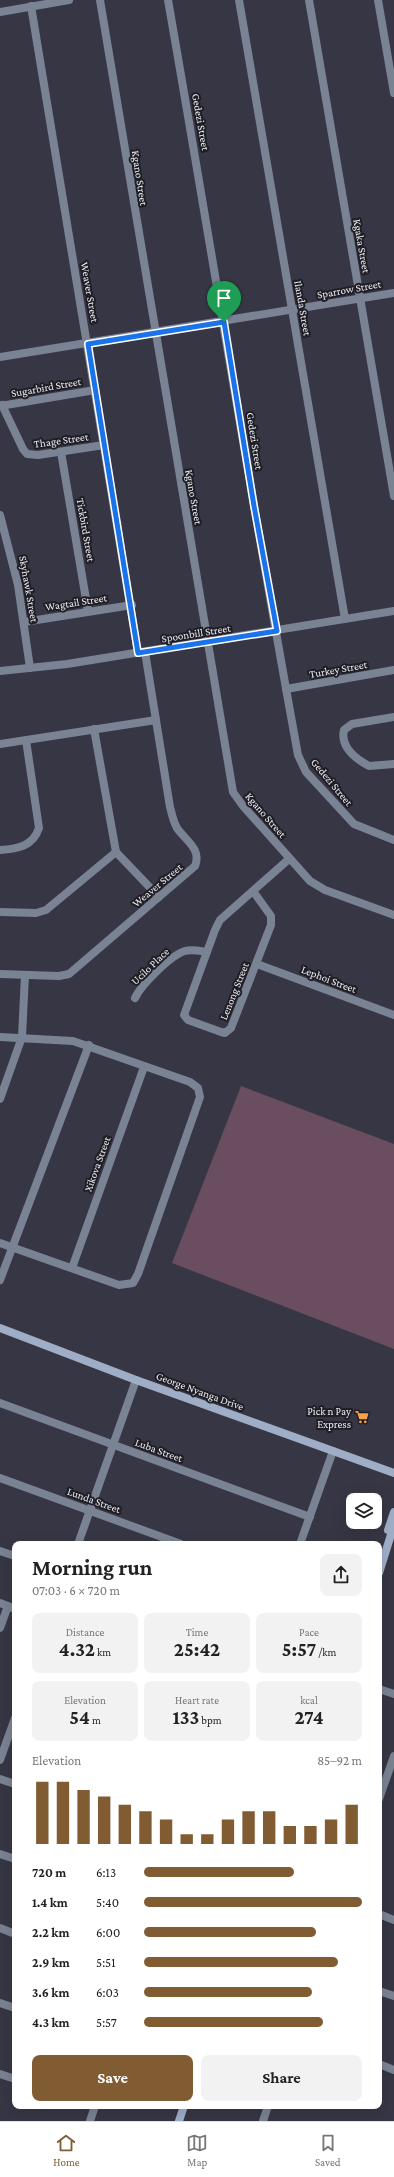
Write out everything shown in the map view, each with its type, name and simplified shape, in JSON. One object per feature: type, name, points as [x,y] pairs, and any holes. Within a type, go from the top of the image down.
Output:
[{"type":"street","points":[[0,12],[70,0]]},
{"type":"street","name":"Kgano Street","points":[[100,0],[233,792],[243,806],[316,886],[394,915]]},
{"type":"street","name":"Gedezi Street","points":[[168,0],[298,755],[306,772],[354,824],[394,840]]},
{"type":"street","name":"Ilanda Street","points":[[239,0],[344,619]]},
{"type":"street","name":"Kgaka Street","points":[[309,0],[394,496]]},
{"type":"street","points":[[378,0],[394,93]]},
{"type":"street","name":"Weaver Street","points":[[0,974],[59,976],[73,972],[192,869],[198,861],[195,849],[180,832],[173,818],[156,720],[132,605],[104,445],[31,6]]},
{"type":"street","name":"Sparrow Street","points":[[0,358],[394,293]]},
{"type":"street","name":"Sugarbird Street","points":[[1,405],[95,390]]},
{"type":"street","name":"Thage Street","points":[[1,405],[22,449],[27,454],[32,456],[104,445]]},
{"type":"street","name":"Tickbird Street","points":[[61,452],[88,611]]},
{"type":"street","name":"Skyhawk Street","points":[[0,515],[12,557],[24,622],[30,668]]},
{"type":"street","name":"Wagtail Street","points":[[24,622],[132,605]]},
{"type":"street","name":"Spoonbill Street","points":[[0,671],[142,652],[394,611]]},
{"type":"street","name":"Turkey Street","points":[[286,689],[394,670]]},
{"type":"street","points":[[394,717],[352,724],[344,730],[343,740],[348,749],[360,761],[369,766],[394,764]]},
{"type":"street","points":[[0,744],[156,720]]},
{"type":"street","points":[[94,729],[116,852],[159,897]]},
{"type":"street","points":[[0,850],[23,847],[37,834],[39,828],[26,740]]},
{"type":"street","points":[[0,912],[36,913],[46,910],[116,852]]},
{"type":"street","name":"Lenong Street","points":[[253,891],[269,912],[272,920],[257,964],[230,1028],[226,1033],[221,1032],[188,1020],[184,1015],[207,952],[220,920],[289,858]]},
{"type":"street","name":"Ucilo Place","points":[[135,998],[143,985],[180,953],[190,950],[207,952]]},
{"type":"street","name":"Lephoi Street","points":[[257,964],[394,1015]]},
{"type":"street","points":[[0,1099],[22,1037],[25,975]]},
{"type":"street","points":[[0,1037],[58,1039],[88,1045],[144,1067],[190,1082],[198,1088],[200,1096],[138,1274],[133,1283],[124,1285],[0,1243]]},
{"type":"street","points":[[0,1280],[88,1045]]},
{"type":"street","name":"Xikova Street","points":[[72,1268],[144,1067]]},
{"type":"street","name":"George Nyanga Drive","points":[[0,1328],[136,1380],[394,1473]]},
{"type":"street","points":[[79,1541],[136,1380]]},
{"type":"street","name":"Luba Street","points":[[0,1403],[310,1517]]},
{"type":"street","points":[[301,1541],[333,1451]]},
{"type":"street","name":"Lunda Street","points":[[0,1478],[173,1541]]},
{"type":"street","points":[[382,1549],[394,1512]]},
{"type":"street","points":[[382,1563],[394,1525]]},
{"type":"street","points":[[0,1551],[12,1555]]},
{"type":"street","points":[[0,1628],[8,1606]]},
{"type":"street","points":[[382,1690],[394,1694]]},
{"type":"street","points":[[0,1760],[12,1726]]},
{"type":"street","points":[[382,1790],[394,1756]]},
{"type":"street","points":[[0,1779],[12,1783]]},
{"type":"street","points":[[0,1854],[12,1858]]},
{"type":"street","points":[[382,1915],[394,1920]]},
{"type":"street","points":[[0,1928],[12,1933]]},
{"type":"street","points":[[382,1992],[394,1996]]},
{"type":"street","points":[[0,2003],[12,2007]]},
{"type":"street","points":[[382,2065],[394,2070]]},
{"type":"street","points":[[0,2074],[12,2078]]},
{"type":"street","points":[[90,2121],[93,2109]]},
{"type":"street","points":[[179,2121],[183,2109]]},
{"type":"street","points":[[263,2121],[267,2109]]},
{"type":"shaded area","points":[[241,1086],[394,1144],[394,1349],[172,1263]]},
{"type":"place","name":"Pick n Pay Express","points":[[362,1417]]},
{"type":"route","points":[[224,322],[254,506],[277,631],[138,653],[132,605],[88,344],[224,322]]}]
